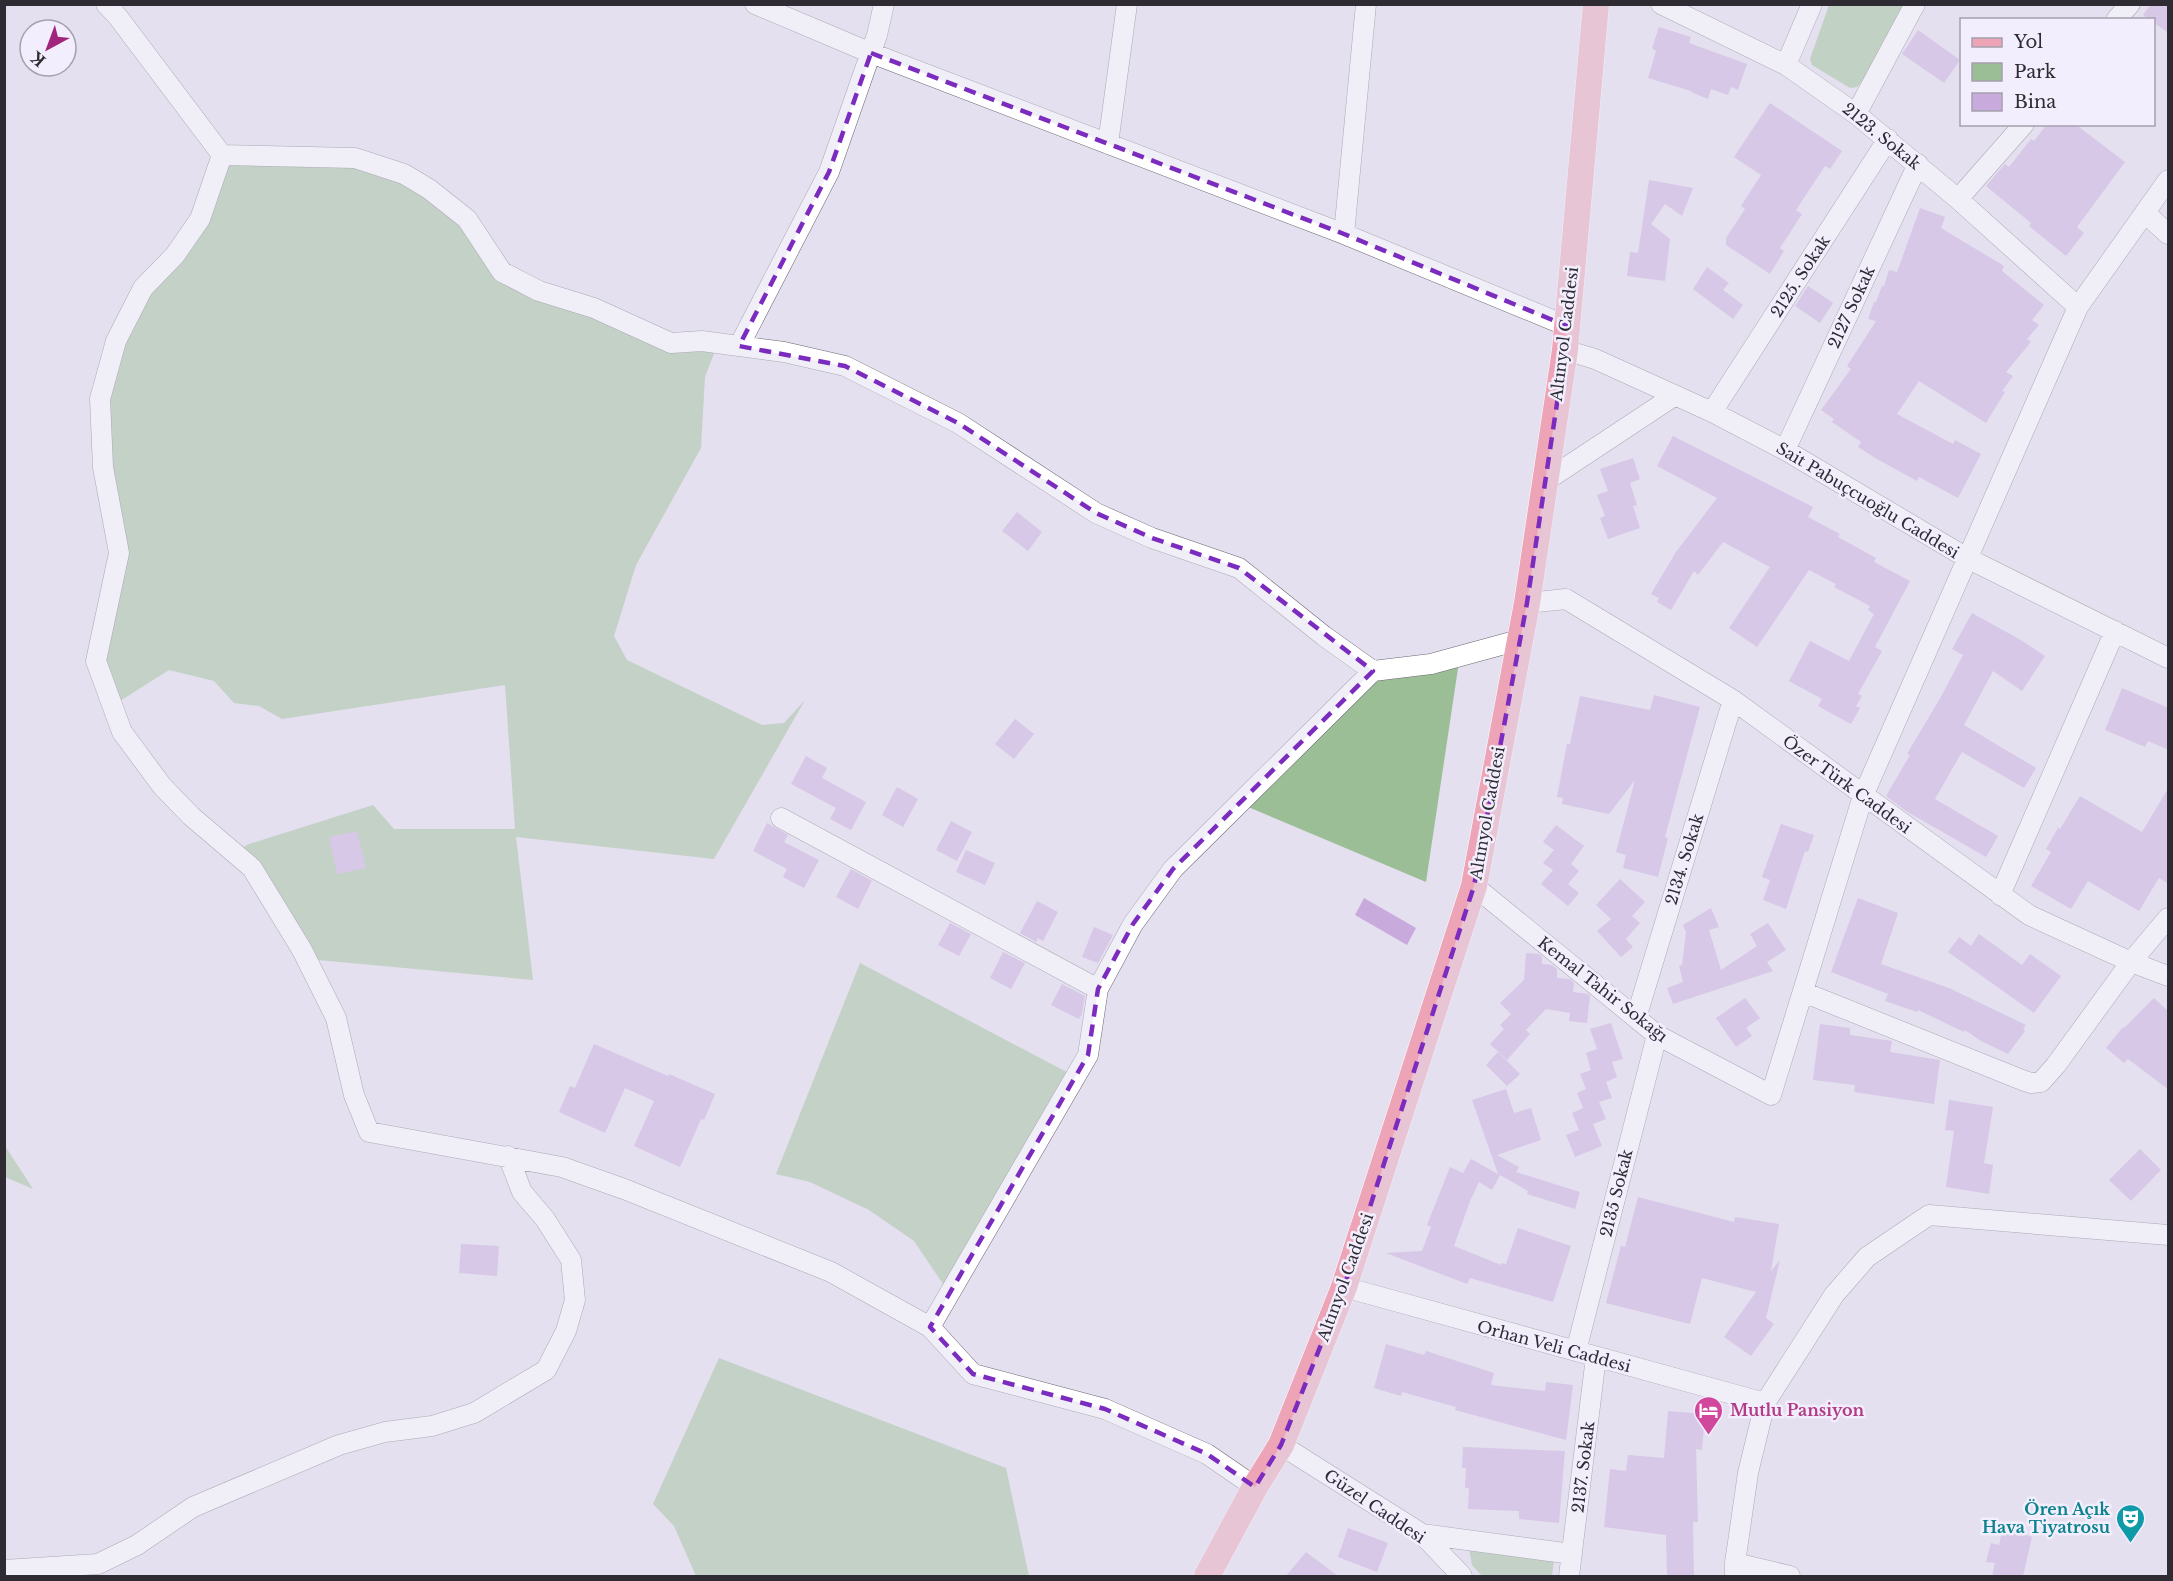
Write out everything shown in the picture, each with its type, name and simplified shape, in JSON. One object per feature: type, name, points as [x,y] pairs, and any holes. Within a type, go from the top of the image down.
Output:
[{"type":"main road","name":"Altınyol Caddesi","points":[[1207,1576],[1255,1487],[1281,1445],[1344,1287],[1474,886],[1527,603],[1566,338],[1596,4]]},
{"type":"street","points":[[106,4],[118,16],[222,155]]},
{"type":"street","name":"Sait Pabuçcuoğlu Caddesi","points":[[755,4],[871,53],[1344,234],[1566,338],[1594,359],[1712,412],[1785,450],[1967,558],[2169,657]]},
{"type":"street","points":[[739,346],[829,172],[871,53],[884,4]]},
{"type":"street","points":[[1108,144],[1127,4]]},
{"type":"street","points":[[1344,234],[1366,4]]},
{"type":"street","name":"2123. Sokak","points":[[1661,4],[1786,65],[1856,114],[1958,199],[2078,307]]},
{"type":"street","points":[[1786,65],[1812,4]]},
{"type":"street","points":[[1856,114],[1915,4]]},
{"type":"street","points":[[2118,18],[2130,4]]},
{"type":"street","points":[[1958,199],[2022,126]]},
{"type":"street","name":"2125. Sokak","points":[[1712,412],[1888,140]]},
{"type":"street","points":[[222,155],[355,158],[404,174],[429,189],[467,219],[502,272],[539,291],[594,308],[671,343],[702,341],[784,352],[845,366],[958,423],[1096,513],[1152,538],[1239,568],[1324,636],[1373,671]]},
{"type":"street","points":[[222,155],[200,219],[174,255],[143,288],[116,341],[100,399],[103,467],[119,553],[96,661],[122,732],[162,786],[191,816],[252,868],[303,950],[336,1018],[354,1095],[369,1132],[562,1167],[624,1189],[831,1272],[930,1327],[973,1374],[1105,1409],[1207,1454],[1255,1487]]},
{"type":"street","name":"2127 Sokak","points":[[1785,450],[1917,164]]},
{"type":"street","points":[[2169,180],[2078,307],[1863,796],[1803,992],[2031,1083],[2041,1082],[2047,1078],[2131,962],[2169,918]]},
{"type":"street","points":[[2145,213],[2169,234]]},
{"type":"street","points":[[1544,482],[1674,396]]},
{"type":"street","name":"Özer Türk Caddesi","points":[[1527,603],[1566,599],[1733,700],[2029,915],[2131,962],[2169,976]]},
{"type":"street","points":[[2000,894],[2115,631]]},
{"type":"street","points":[[930,1327],[1088,1055],[1098,989],[1133,924],[1173,869],[1373,671],[1431,664],[1519,640]]},
{"type":"street","name":"2134. Sokak","points":[[1636,1018],[1733,700]]},
{"type":"street","points":[[781,818],[1098,989]]},
{"type":"street","name":"Kemal Tahir Sokağı","points":[[1474,886],[1657,1035],[1771,1095],[1803,992]]},
{"type":"street","name":"2135 Sokak","points":[[1576,1351],[1657,1035]]},
{"type":"street","points":[[4,1570],[98,1564],[137,1545],[193,1507],[339,1445],[385,1432],[432,1426],[474,1413],[546,1370],[566,1331],[575,1300],[571,1260],[546,1219],[522,1192],[508,1156]]},
{"type":"street","points":[[1790,1576],[1735,1570],[1748,1473],[1765,1403],[1834,1295],[1867,1257],[1929,1215],[2169,1235]]},
{"type":"street","name":"Orhan Veli Caddesi","points":[[1344,1287],[1765,1403]]},
{"type":"street","name":"2137. Sokak","points":[[1569,1576],[1596,1357]]},
{"type":"street","name":"Güzel Caddesi","points":[[1281,1445],[1422,1533],[1462,1576]]},
{"type":"street","points":[[1422,1533],[1572,1554]]},
{"type":"highlighted area","points":[[871,53],[1344,234],[1567,326],[1527,603],[1474,886],[1344,1287],[1281,1445],[1255,1487],[1207,1454],[1105,1409],[973,1374],[930,1327],[1088,1055],[1098,989],[1133,924],[1173,869],[1373,671],[1239,568],[1152,538],[1096,513],[958,423],[845,366],[739,346],[829,172]]},
{"type":"green space","points":[[1829,5],[1904,5],[1863,81],[1857,87],[1850,88],[1812,65],[1810,59]]},
{"type":"green space","points":[[222,155],[355,158],[429,189],[502,272],[671,343],[718,343],[705,377],[701,448],[636,565],[614,636],[627,660],[762,725],[784,723],[805,700],[714,859],[516,837],[533,980],[307,959],[234,852],[249,844],[373,805],[394,829],[515,829],[505,685],[282,719],[259,706],[234,703],[214,681],[169,670],[112,706],[96,661],[119,553],[100,399],[116,341],[175,255]]},
{"type":"green space","points":[[1460,655],[1426,882],[1241,804],[1373,671]]},
{"type":"green space","points":[[860,963],[1076,1077],[943,1284],[914,1241],[869,1210],[810,1182],[776,1174]]},
{"type":"green space","points":[[5,1146],[33,1189],[5,1177]]},
{"type":"green space","points":[[719,1358],[1006,1468],[1029,1576],[696,1576],[674,1526],[653,1504]]},
{"type":"green space","points":[[1469,1548],[1554,1560],[1552,1576],[1482,1576],[1472,1565]]},
{"type":"building","points":[[2151,4],[2169,4],[2169,33],[2155,24],[2155,18],[2147,18],[2143,15]]},
{"type":"building","points":[[1659,27],[1691,37],[1689,43],[1747,64],[1738,90],[1731,87],[1728,95],[1711,89],[1708,99],[1691,91],[1648,78],[1656,51],[1652,48]]},
{"type":"building","points":[[1918,30],[1960,60],[1944,83],[1902,54]]},
{"type":"building","points":[[1770,103],[1842,151],[1830,169],[1825,166],[1796,210],[1802,214],[1780,248],[1784,251],[1770,274],[1726,245],[1726,238],[1745,209],[1741,206],[1761,175],[1734,157]]},
{"type":"building","points":[[2045,126],[2078,126],[2125,162],[2077,227],[2084,233],[2066,256],[1986,186],[2005,164],[2009,167],[2031,139],[2034,141]]},
{"type":"building","points":[[1649,180],[1693,188],[1682,216],[1665,204],[1651,224],[1670,239],[1665,281],[1627,276],[1630,252],[1638,253]]},
{"type":"building","points":[[1920,208],[1945,217],[1941,228],[2004,266],[2002,271],[2044,305],[2032,320],[2039,325],[2027,339],[2031,342],[2006,372],[2013,376],[2002,391],[2005,392],[1986,423],[1919,381],[1897,414],[1953,444],[1955,440],[1981,454],[1958,498],[1919,477],[1917,481],[1858,447],[1861,442],[1832,422],[1834,419],[1821,410],[1851,369],[1847,366],[1876,321],[1868,319],[1874,302],[1884,286],[1889,270],[1897,272]]},
{"type":"building","points":[[1707,267],[1729,283],[1723,290],[1743,305],[1733,319],[1693,289]]},
{"type":"building","points":[[1808,286],[1833,303],[1820,323],[1795,306]]},
{"type":"building","points":[[1673,436],[1813,507],[1808,517],[1840,534],[1838,537],[1876,558],[1874,562],[1910,581],[1875,647],[1882,651],[1858,694],[1862,696],[1856,706],[1860,708],[1851,724],[1818,706],[1822,699],[1789,681],[1810,641],[1849,661],[1874,614],[1868,610],[1870,606],[1834,587],[1836,584],[1809,570],[1757,647],[1729,628],[1770,567],[1723,542],[1698,575],[1694,571],[1671,610],[1657,602],[1659,598],[1651,594],[1676,552],[1717,498],[1657,466]]},
{"type":"building","points":[[1633,458],[1640,479],[1630,483],[1637,505],[1633,506],[1640,528],[1608,539],[1600,518],[1605,516],[1597,495],[1608,491],[1600,469]]},
{"type":"building","points":[[1017,512],[1042,532],[1028,551],[1002,531]]},
{"type":"building","points":[[1972,613],[2045,656],[2022,691],[1993,671],[1964,725],[2036,768],[2024,788],[1962,752],[1935,799],[1998,836],[1986,857],[1906,811],[1886,796],[1963,655],[1952,649]]},
{"type":"building","points":[[2122,688],[2169,708],[2169,750],[2148,741],[2145,747],[2105,730]]},
{"type":"building","points":[[1654,695],[1700,707],[1665,837],[1668,838],[1658,877],[1623,868],[1626,855],[1616,852],[1635,780],[1609,814],[1562,804],[1563,798],[1557,797],[1567,744],[1570,744],[1580,696],[1650,710]]},
{"type":"building","points":[[1015,719],[1034,734],[1014,759],[995,744]]},
{"type":"building","points":[[806,756],[827,768],[822,778],[866,802],[851,830],[830,819],[836,808],[791,784]]},
{"type":"building","points":[[897,787],[918,799],[903,827],[882,815]]},
{"type":"building","points":[[2169,787],[2169,884],[2159,878],[2139,911],[2088,881],[2071,909],[2031,886],[2051,852],[2046,849],[2080,796],[2142,832]]},
{"type":"building","points":[[951,821],[972,832],[957,861],[936,850]]},
{"type":"building","points":[[767,823],[788,835],[784,842],[819,860],[804,888],[783,877],[787,869],[753,851]]},
{"type":"building","points":[[1781,824],[1814,835],[1808,852],[1805,851],[1786,909],[1763,900],[1770,880],[1762,877]]},
{"type":"building","points":[[1556,825],[1584,846],[1571,864],[1579,871],[1568,884],[1579,893],[1568,906],[1541,884],[1553,870],[1543,863],[1554,850],[1543,842]]},
{"type":"building","points":[[357,831],[366,868],[337,874],[329,837]]},
{"type":"building","points":[[966,850],[995,863],[985,885],[956,872]]},
{"type":"building","points":[[851,869],[872,881],[858,909],[836,897]]},
{"type":"building","points":[[1620,879],[1645,902],[1632,916],[1640,923],[1626,939],[1633,947],[1621,957],[1597,931],[1611,919],[1596,905]]},
{"type":"building","points":[[1364,898],[1416,928],[1407,945],[1355,915]]},
{"type":"building","points":[[1858,898],[1898,913],[1881,964],[1949,988],[2026,1025],[2023,1029],[2025,1031],[2008,1054],[1981,1041],[1965,1030],[1964,1032],[1918,1010],[1917,1012],[1885,1001],[1888,994],[1831,972]]},
{"type":"building","points":[[1037,901],[1058,912],[1043,941],[1038,938],[1036,942],[1020,933]]},
{"type":"building","points":[[1711,908],[1719,927],[1709,930],[1721,970],[1757,946],[1750,934],[1768,923],[1786,950],[1767,962],[1773,971],[1673,1004],[1667,988],[1683,982],[1679,966],[1682,965],[1686,932],[1683,925]]},
{"type":"building","points":[[950,923],[971,934],[959,956],[938,945]]},
{"type":"building","points":[[1094,927],[1113,935],[1098,963],[1082,957]]},
{"type":"building","points":[[1979,934],[2022,965],[2030,954],[2061,976],[2034,1013],[1948,952],[1959,937],[1971,946]]},
{"type":"building","points":[[1003,952],[1025,963],[1011,989],[990,978]]},
{"type":"building","points":[[1526,953],[1539,954],[1542,957],[1542,964],[1552,965],[1557,969],[1557,978],[1570,979],[1574,983],[1573,992],[1590,996],[1587,1023],[1569,1021],[1570,1013],[1546,1009],[1526,1030],[1530,1034],[1507,1060],[1490,1044],[1504,1029],[1500,1025],[1511,1014],[1500,1003],[1524,980]]},
{"type":"building","points":[[1062,984],[1085,996],[1079,1019],[1051,1005]]},
{"type":"building","points":[[1745,998],[1760,1018],[1746,1028],[1752,1036],[1736,1047],[1716,1018]]},
{"type":"building","points":[[2154,998],[2169,1012],[2169,1090],[2128,1059],[2124,1063],[2106,1048],[2123,1027]]},
{"type":"building","points":[[1611,1023],[1623,1059],[1612,1062],[1617,1077],[1606,1082],[1612,1098],[1599,1102],[1606,1119],[1593,1124],[1602,1146],[1575,1157],[1566,1135],[1579,1130],[1572,1113],[1583,1108],[1577,1093],[1586,1089],[1580,1074],[1591,1070],[1586,1053],[1597,1049],[1590,1029]]},
{"type":"building","points":[[1820,1024],[1850,1028],[1850,1035],[1892,1041],[1890,1052],[1940,1060],[1934,1104],[1854,1092],[1855,1085],[1813,1080]]},
{"type":"building","points":[[594,1044],[715,1094],[704,1120],[701,1119],[680,1167],[634,1146],[654,1101],[625,1088],[605,1133],[559,1112],[570,1086],[575,1088]]},
{"type":"building","points":[[1498,1052],[1520,1074],[1507,1086],[1486,1065]]},
{"type":"building","points":[[1506,1089],[1514,1113],[1531,1108],[1541,1140],[1497,1155],[1519,1167],[1516,1172],[1580,1192],[1575,1209],[1527,1194],[1528,1191],[1500,1175],[1492,1190],[1479,1182],[1454,1246],[1501,1265],[1501,1263],[1506,1264],[1518,1228],[1571,1246],[1553,1302],[1470,1278],[1467,1284],[1386,1253],[1422,1251],[1431,1227],[1427,1225],[1450,1167],[1463,1173],[1471,1159],[1498,1174],[1472,1100]]},
{"type":"building","points":[[1949,1100],[1993,1107],[1984,1163],[1993,1165],[1989,1194],[1946,1187],[1954,1131],[1945,1130]]},
{"type":"building","points":[[2140,1149],[2161,1170],[2131,1201],[2109,1180]]},
{"type":"building","points":[[1638,1197],[1734,1222],[1735,1217],[1779,1224],[1771,1271],[1780,1260],[1766,1318],[1774,1324],[1751,1356],[1724,1337],[1756,1292],[1702,1278],[1690,1324],[1606,1303],[1621,1246],[1625,1247]]},
{"type":"building","points":[[461,1244],[499,1246],[497,1276],[459,1273]]},
{"type":"building","points":[[1386,1344],[1424,1355],[1426,1351],[1494,1373],[1491,1385],[1545,1391],[1546,1382],[1573,1385],[1566,1440],[1455,1410],[1456,1407],[1402,1392],[1401,1396],[1374,1388]]},
{"type":"building","points":[[1668,1411],[1705,1414],[1702,1450],[1696,1449],[1698,1522],[1693,1522],[1694,1576],[1667,1576],[1666,1535],[1604,1527],[1610,1469],[1626,1471],[1628,1455],[1664,1458]]},
{"type":"building","points":[[1463,1447],[1565,1451],[1559,1523],[1519,1519],[1519,1511],[1468,1509],[1469,1488],[1465,1488],[1466,1468],[1462,1468]]},
{"type":"building","points":[[2003,1526],[2024,1531],[2023,1534],[2032,1537],[2023,1576],[1992,1576],[1995,1563],[1986,1562],[1991,1543],[1999,1545]]},
{"type":"building","points":[[1348,1528],[1388,1543],[1377,1572],[1338,1557]]},
{"type":"building","points":[[1306,1552],[1338,1576],[1286,1576]]},
{"type":"place","name":"Mutlu Pansiyon","points":[[1709,1436]]},
{"type":"place","name":"Ören Açık Hava Tiyatrosu","points":[[2131,1544]]}]
